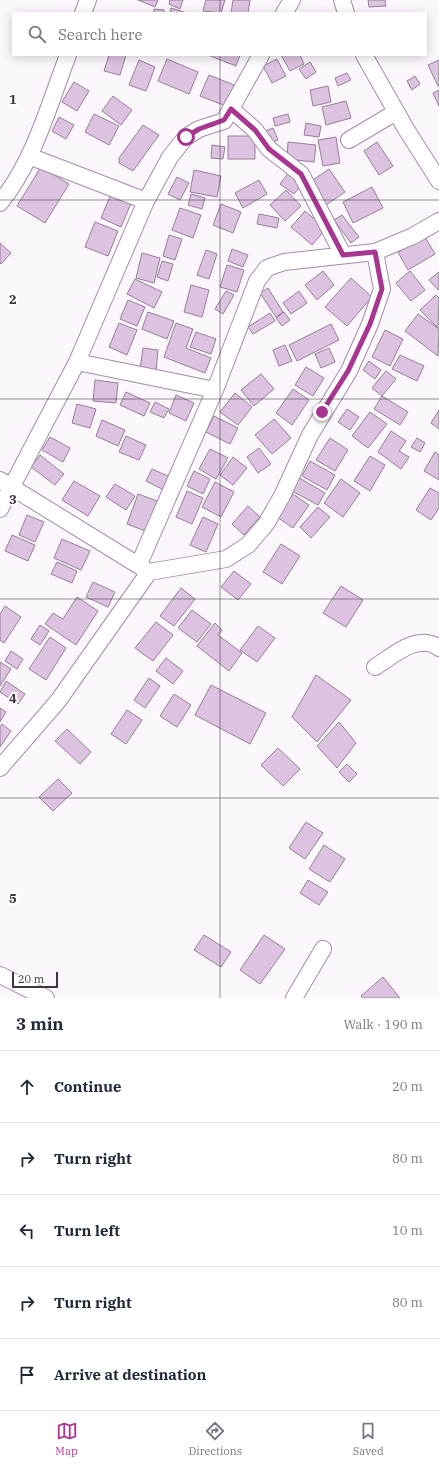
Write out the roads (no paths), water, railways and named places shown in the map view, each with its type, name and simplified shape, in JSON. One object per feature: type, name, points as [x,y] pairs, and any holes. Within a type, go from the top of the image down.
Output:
[{"type":"street","points":[[83,12],[88,0]]},
{"type":"street","points":[[285,12],[292,0]]},
{"type":"street","points":[[342,0],[346,12]]},
{"type":"street","points":[[0,203],[8,194],[29,156],[68,56]]},
{"type":"street","points":[[0,509],[6,483],[77,362],[146,201],[170,157],[186,137],[199,129],[224,120],[260,56]]},
{"type":"street","points":[[365,56],[396,112],[439,181]]},
{"type":"street","points":[[231,109],[255,130],[269,149],[301,174],[343,255]]},
{"type":"street","points":[[349,140],[396,112]]},
{"type":"street","points":[[29,156],[146,201]]},
{"type":"street","points":[[0,768],[58,701],[144,568],[257,281],[268,268],[284,262],[375,252],[413,236],[439,221]]},
{"type":"street","points":[[6,483],[144,568],[226,558],[248,545],[266,524],[282,496],[310,435],[348,371],[370,324],[382,289],[375,252]]},
{"type":"street","points":[[77,362],[215,390]]},
{"type":"street","points":[[375,667],[413,643],[426,643],[439,648]]},
{"type":"street","points":[[294,998],[322,949]]},
{"type":"street","points":[[0,975],[46,998]]}]
